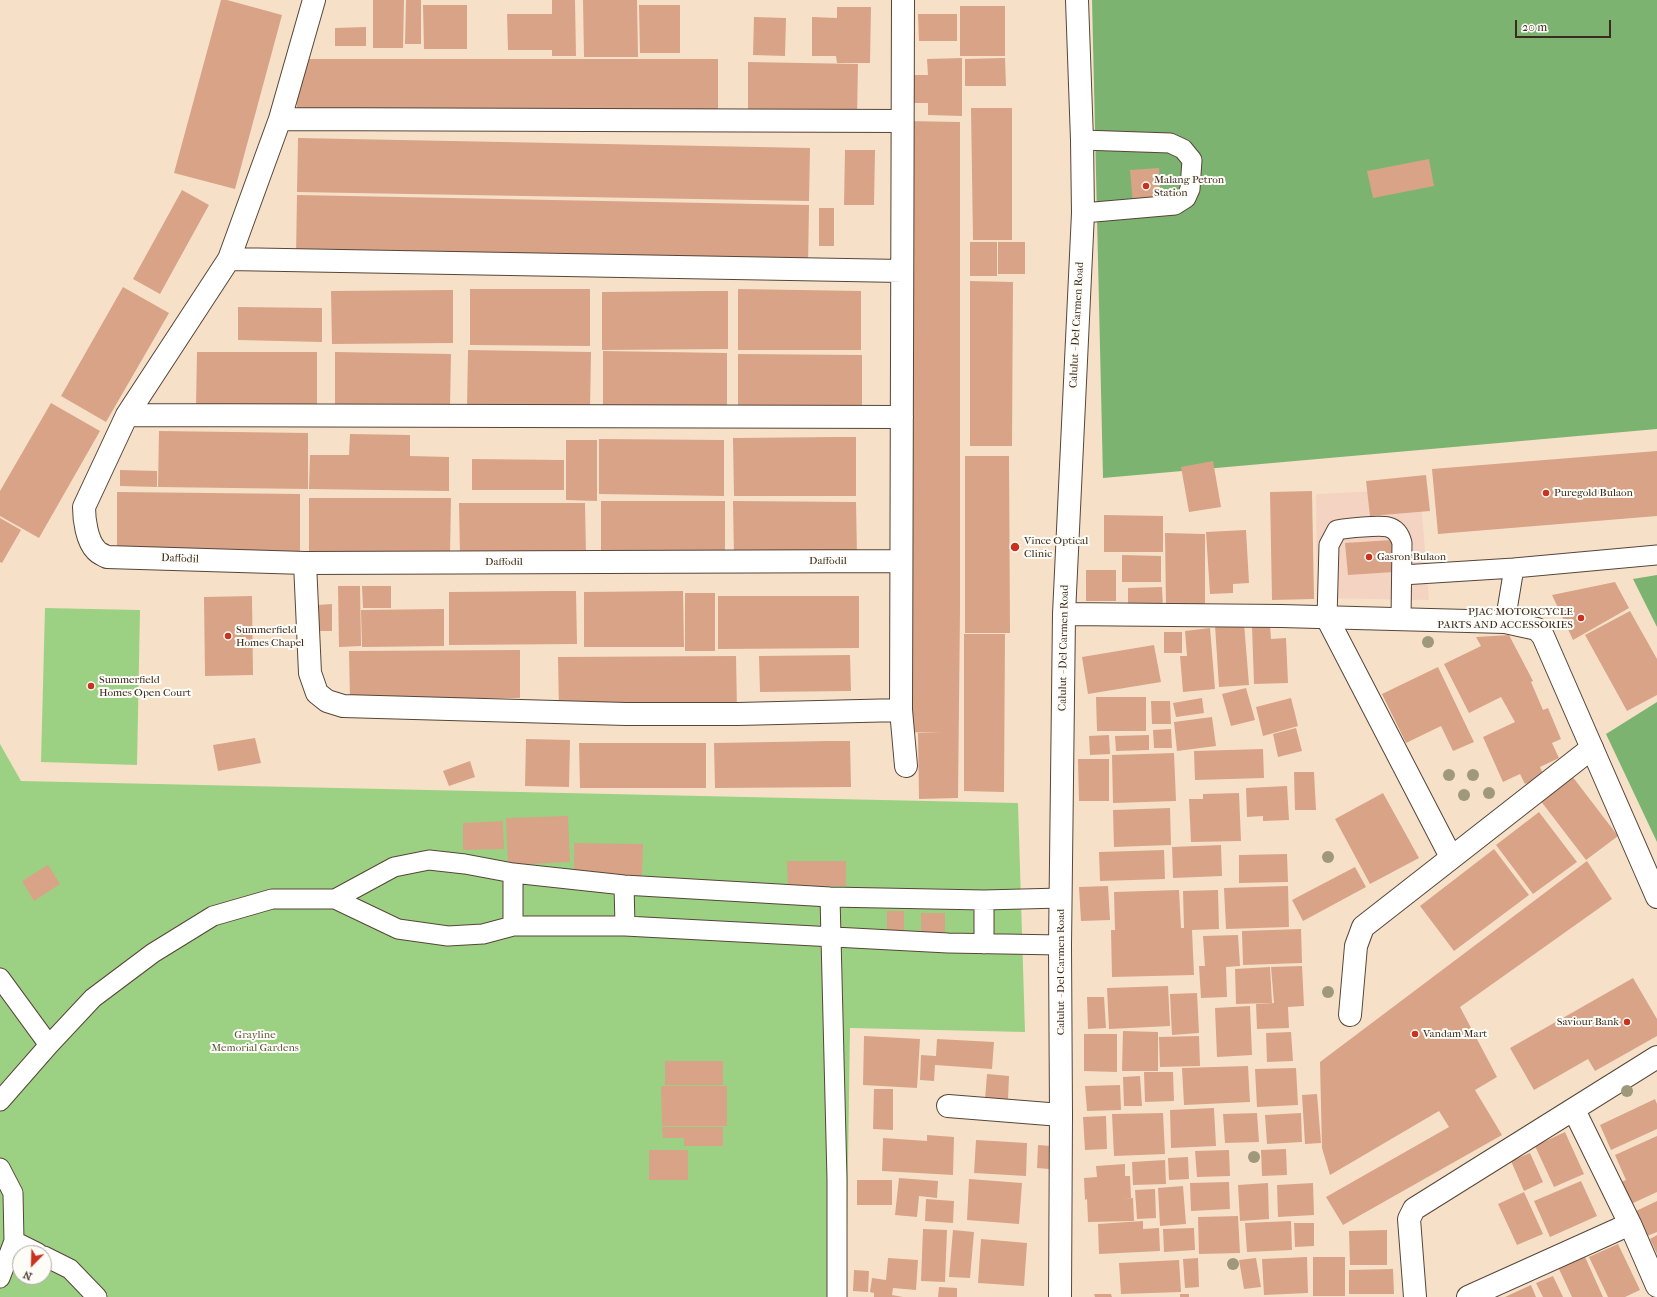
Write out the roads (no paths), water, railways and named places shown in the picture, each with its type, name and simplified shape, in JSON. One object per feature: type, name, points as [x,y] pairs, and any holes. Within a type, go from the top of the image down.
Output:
[{"type":"street","points":[[127,415],[229,259],[280,119],[314,0]]},
{"type":"street","points":[[903,0],[901,710],[906,766]]},
{"type":"street","name":"Calulut - Del Carmen Road","points":[[1060,1297],[1060,945],[1064,614],[1083,214],[1077,0]]},
{"type":"street","points":[[280,119],[902,121]]},
{"type":"street","points":[[229,259],[902,271]]},
{"type":"street","points":[[127,415],[902,417]]},
{"type":"street","name":"Daffodil","points":[[127,415],[84,507],[84,517],[88,535],[96,551],[107,557],[306,563],[901,561]]},
{"type":"street","points":[[306,563],[310,673],[317,693],[327,701],[343,706],[626,714],[746,714],[901,710]]},
{"type":"street","points":[[1064,614],[1506,622],[1537,630],[1543,636],[1657,897]]},
{"type":"street","points":[[1327,618],[1451,857]]},
{"type":"street","points":[[1350,1015],[1356,946],[1363,927],[1592,748]]},
{"type":"street","points":[[1415,1297],[1409,1219],[1414,1209],[1657,1057]]},
{"type":"street","points":[[948,1106],[1061,1115]]},
{"type":"street","points":[[1574,1110],[1630,1224],[1657,1286]]},
{"type":"street","points":[[1468,1297],[1630,1224]]},
{"type":"lane","points":[[1082,140],[1170,143],[1183,149],[1192,160],[1190,189],[1186,198],[1175,205],[1083,214]]},
{"type":"lane","points":[[1327,618],[1329,545],[1337,530],[1347,528],[1388,527],[1400,536],[1402,543],[1401,620]]},
{"type":"lane","points":[[1402,575],[1514,568],[1657,555]]},
{"type":"lane","points":[[1506,622],[1514,568]]},
{"type":"lane","points":[[335,899],[394,867],[429,860],[465,864],[513,873],[624,885],[830,897],[984,900],[1061,898]]},
{"type":"lane","points":[[513,873],[513,926]]},
{"type":"lane","points":[[624,885],[625,926]]},
{"type":"lane","points":[[830,897],[837,1179],[836,1297]]},
{"type":"lane","points":[[0,1101],[48,1045],[93,998],[153,953],[213,916],[272,899],[335,899],[398,929],[448,936],[483,934],[513,926],[625,926],[831,938],[984,944],[1060,945]]},
{"type":"lane","points":[[984,900],[984,944]]},
{"type":"lane","points":[[0,978],[48,1045]]},
{"type":"lane","points":[[0,1168],[12,1193],[14,1241],[0,1278]]},
{"type":"lane","points":[[14,1241],[22,1245]]},
{"type":"lane","points":[[52,1260],[70,1269],[97,1297]]},
{"type":"place","name":"Malang Petron Station","points":[[1146,186]]},
{"type":"place","name":"Puregold Bulaon","points":[[1546,493]]},
{"type":"place","name":"Vince Optical Clinic","points":[[1015,547]]},
{"type":"place","name":"Gasron Bulaon","points":[[1369,557]]},
{"type":"place","name":"PJAC MOTORCYCLE PARTS AND ACCESSORIES","points":[[1581,618]]},
{"type":"place","name":"Summerfield Homes Chapel","points":[[228,636]]},
{"type":"place","name":"Summerfield Homes Open Court","points":[[91,686]]},
{"type":"place","name":"Saviour Bank","points":[[1627,1022]]},
{"type":"place","name":"Vandam Mart","points":[[1415,1034]]},
{"type":"park label","name":"Grayline Memorial Gardens","points":[[255,1041]]}]
